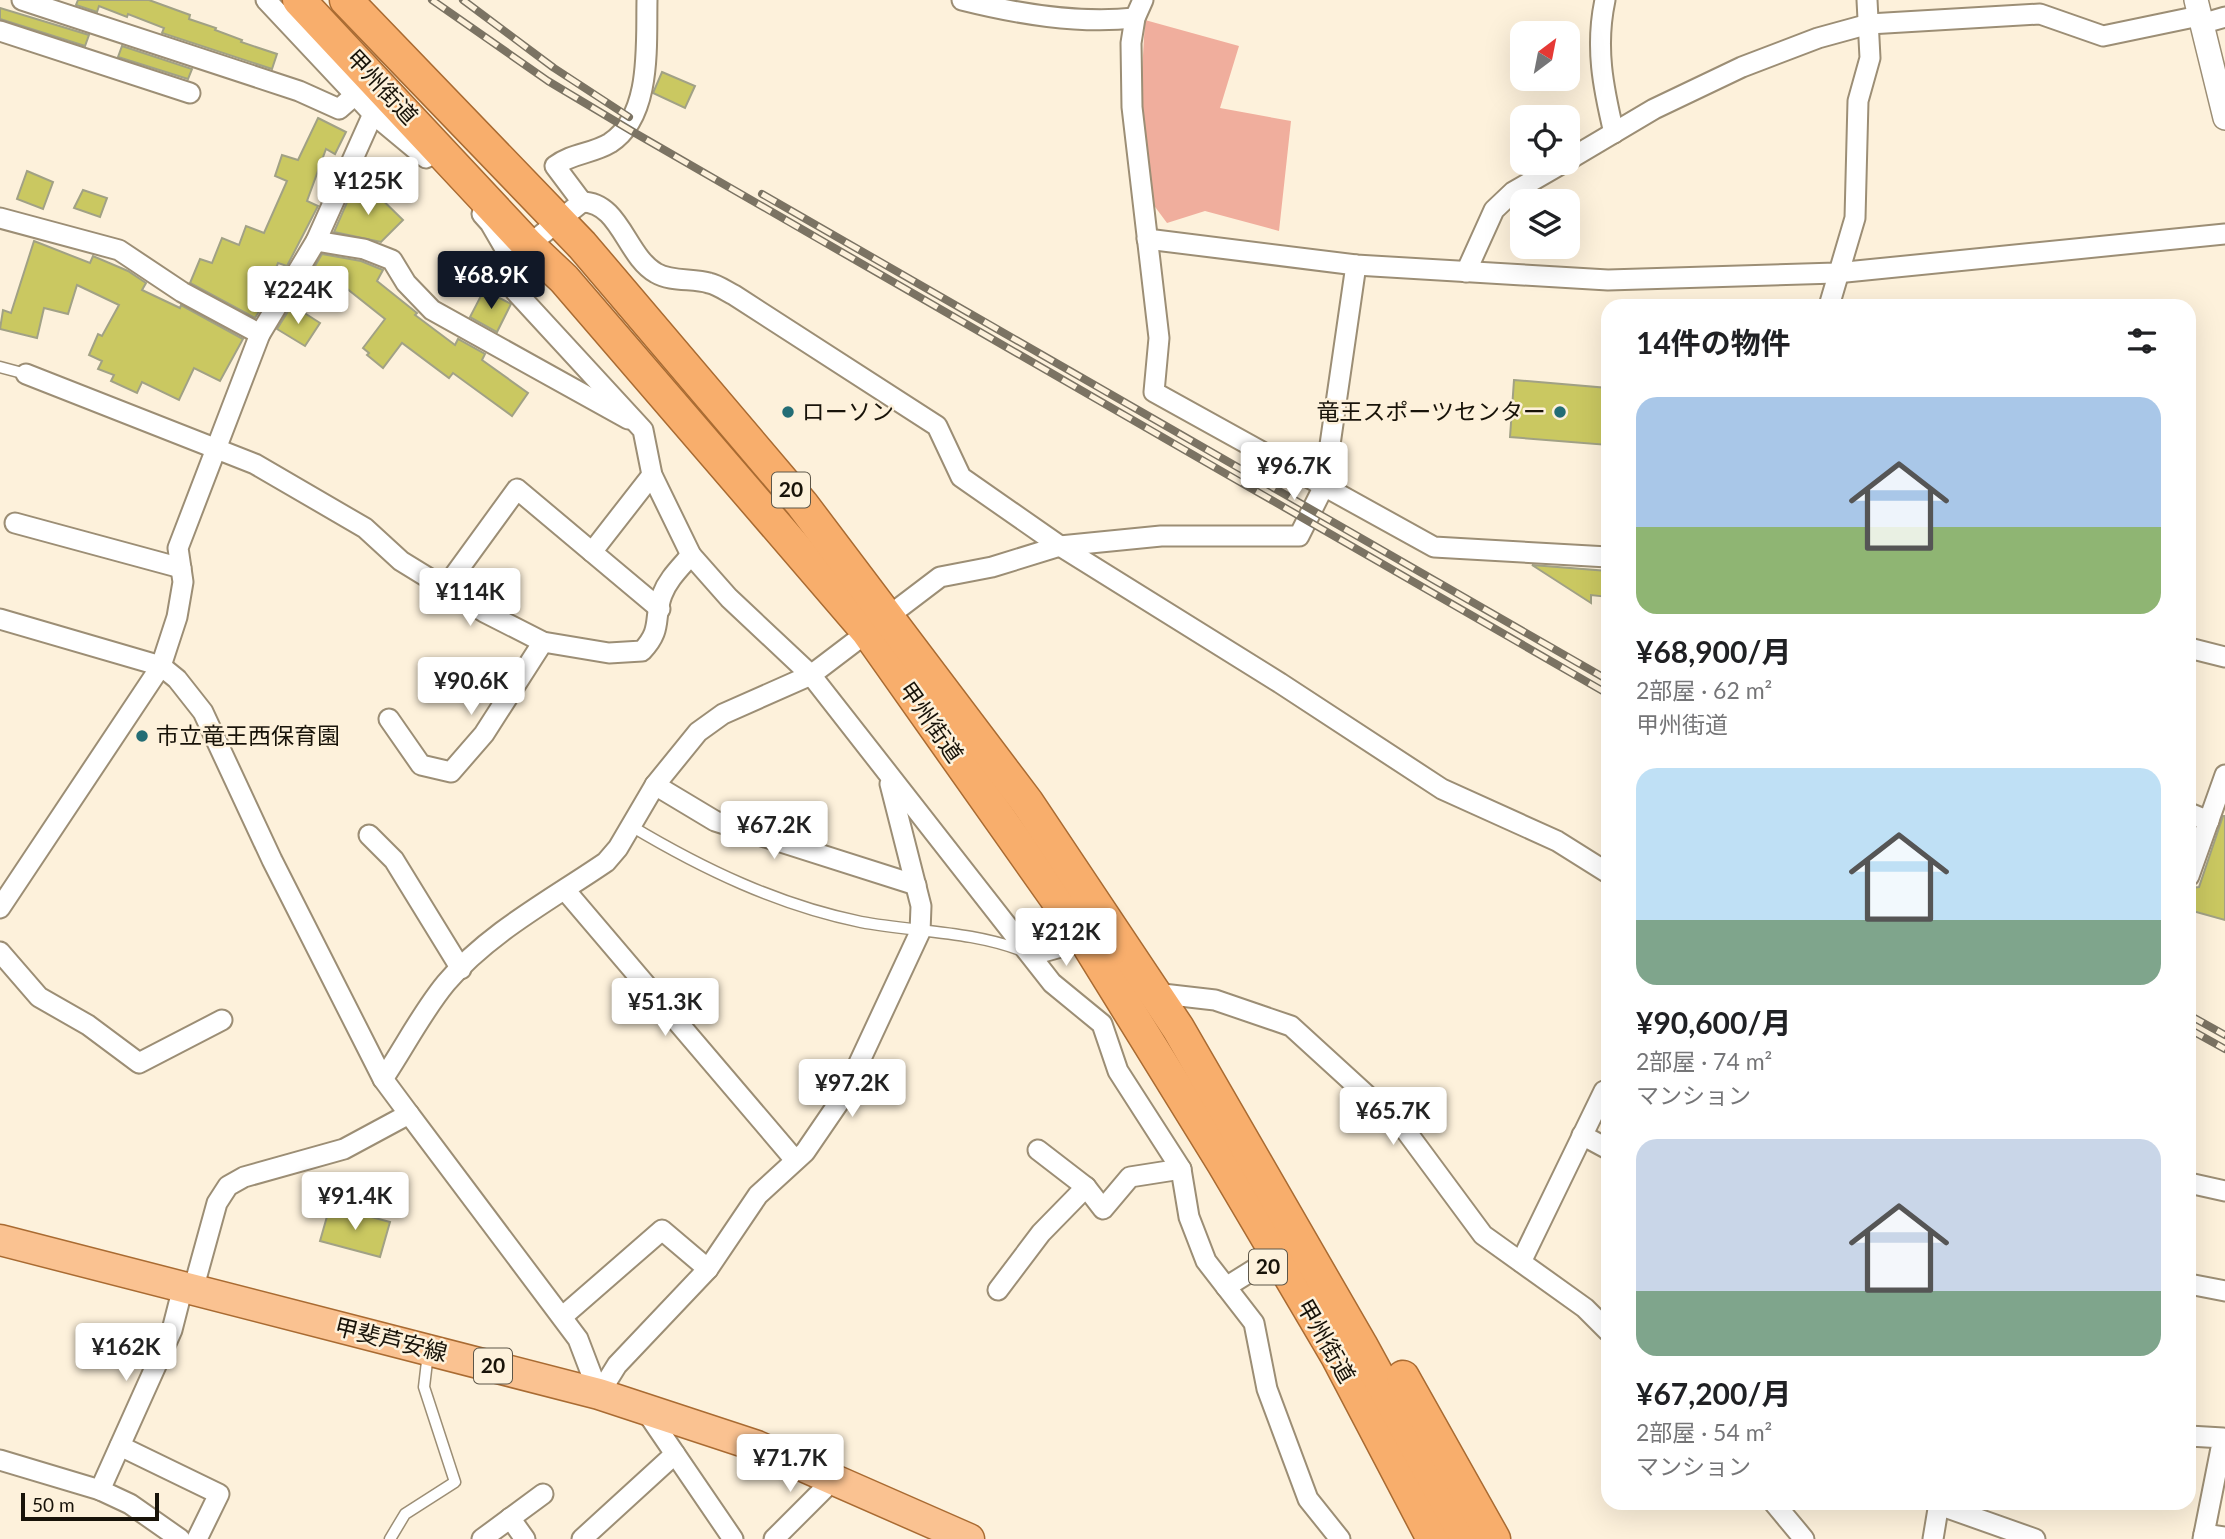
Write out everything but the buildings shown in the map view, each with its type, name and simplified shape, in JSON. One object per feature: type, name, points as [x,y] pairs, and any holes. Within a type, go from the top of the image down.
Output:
[{"type":"highway","name":"甲州街道","points":[[299,0],[381,104],[564,279],[877,624],[1027,802],[1178,1028],[1349,1351],[1433,1539]]},
{"type":"highway","name":"甲州街道","points":[[346,0],[570,210],[803,504],[877,624],[1082,935],[1467,1539]]},
{"type":"highway","name":"20","points":[[1121,997],[1138,1047],[1153,1077],[1266,1262],[1413,1539]]},
{"type":"highway","name":"甲州街道","points":[[1178,1028],[1233,1086],[1494,1539]]},
{"type":"main road","name":"甲斐芦安線","points":[[0,1240],[643,1407],[757,1446],[969,1539]]},
{"type":"street","points":[[22,0],[299,91],[339,109],[355,95]]},
{"type":"street","points":[[266,0],[355,95],[381,104],[409,141],[490,223],[520,275]]},
{"type":"street","points":[[570,210],[555,166],[566,157],[609,143],[634,120],[641,100],[647,0]]},
{"type":"street","points":[[962,0],[1002,10],[1077,19],[1139,9],[1131,43],[1132,107],[1159,338],[1154,392],[1434,547],[1601,557]]},
{"type":"street","points":[[1605,0],[1599,63],[1614,133]]},
{"type":"street","points":[[1830,299],[1836,273],[1855,218],[1857,101],[1870,58],[1867,0]]},
{"type":"street","points":[[1580,153],[1654,109],[1742,67],[1818,38],[1869,24],[2040,14],[2103,36],[2199,14],[2225,17]]},
{"type":"street","points":[[2199,14],[2225,118]]},
{"type":"street","points":[[0,31],[190,93]]},
{"type":"street","points":[[0,908],[161,666],[177,617],[183,582],[178,548],[260,334],[316,241],[381,104]]},
{"type":"street","points":[[1466,271],[1494,210],[1513,192],[1542,175]]},
{"type":"street","points":[[1340,1539],[1308,1499],[1267,1389],[1254,1323],[1206,1261],[1189,1217],[1181,1169],[1118,1072],[1102,1024],[1052,983],[887,776],[811,675],[729,598],[691,555],[652,475],[640,425],[515,290],[520,275],[519,253],[570,210],[596,202],[612,215],[621,234],[656,273],[709,282],[734,295],[937,426],[961,477],[1060,547],[1280,682],[1442,789],[1557,841],[1601,869]]},
{"type":"street","points":[[0,218],[119,250],[182,292],[260,334]]},
{"type":"street","points":[[1147,239],[1356,265],[1608,280],[1836,273],[2225,234]]},
{"type":"street","points":[[316,241],[364,249],[392,260],[406,283],[432,310],[640,425]]},
{"type":"street","points":[[383,1079],[446,984],[461,969],[508,929],[606,862],[655,785],[698,732],[723,714],[811,675],[940,577],[992,567],[1060,547],[1161,536],[1299,537],[1324,486],[1356,265]]},
{"type":"street","points":[[26,374],[255,464],[365,528],[401,561],[484,612],[543,642],[609,653],[642,651],[655,637],[661,598],[670,579],[691,555]]},
{"type":"street","points":[[592,552],[652,475]]},
{"type":"street","points":[[445,588],[517,489],[660,609]]},
{"type":"street","points":[[15,523],[181,568]]},
{"type":"street","points":[[0,619],[161,666],[177,679],[203,712],[272,860],[383,1079],[578,1339],[599,1394]]},
{"type":"street","points":[[389,719],[421,765],[451,772],[484,734],[543,642]]},
{"type":"street","points":[[2196,650],[2225,657]]},
{"type":"street","points":[[2196,857],[2225,775]]},
{"type":"street","points":[[599,1394],[617,1365],[708,1269],[758,1195],[806,1152],[844,1095],[920,932],[921,906],[887,776]]},
{"type":"street","points":[[655,785],[715,821],[916,885]]},
{"type":"street","points":[[2196,816],[2209,821]]},
{"type":"street","points":[[369,835],[394,860],[461,969]]},
{"type":"street","points":[[565,890],[795,1160]]},
{"type":"street","points":[[1031,955],[1068,945],[1082,935]]},
{"type":"street","points":[[0,952],[39,997],[88,1025],[139,1063],[222,1020]]},
{"type":"street","points":[[1154,993],[1215,1000],[1291,1026],[1406,1131],[1483,1235],[1585,1308],[1601,1324]]},
{"type":"street","points":[[1521,1262],[1601,1097]]},
{"type":"street","points":[[100,1490],[172,1330],[217,1203],[229,1186],[244,1177],[344,1149],[409,1114]]},
{"type":"street","points":[[1582,1135],[1601,1145]]},
{"type":"street","points":[[1038,1150],[1086,1187],[1103,1209],[1130,1177],[1181,1169]]},
{"type":"street","points":[[2196,1185],[2225,1191]]},
{"type":"street","points":[[998,1290],[1041,1233],[1086,1187]]},
{"type":"street","points":[[562,1317],[662,1230],[708,1269]]},
{"type":"street","points":[[1226,1287],[1266,1262]]},
{"type":"street","points":[[2196,1285],[2225,1291]]},
{"type":"street","points":[[643,1407],[733,1539]]},
{"type":"street","points":[[2196,1436],[2223,1438],[2203,1536],[2225,1537]]},
{"type":"street","points":[[120,1446],[219,1494],[197,1539]]},
{"type":"street","points":[[582,1539],[675,1454]]},
{"type":"street","points":[[0,1460],[100,1490],[130,1504],[180,1539]]},
{"type":"street","points":[[774,1539],[835,1478]]},
{"type":"street","points":[[482,1539],[542,1494]]},
{"type":"street","points":[[1780,1510],[1804,1539]]},
{"type":"street","points":[[1933,1539],[1938,1510]]},
{"type":"street","points":[[1955,1510],[2035,1539]]},
{"type":"street","points":[[510,1518],[525,1539]]},
{"type":"lane","points":[[0,367],[26,374]]},
{"type":"lane","points":[[631,826],[693,863],[791,904],[920,932],[965,935],[1031,955]]},
{"type":"lane","points":[[390,1539],[405,1514],[455,1482],[424,1387],[428,1349]]},
{"type":"shaded area","points":[[1145,20],[1239,46],[1220,108],[1291,121],[1279,231],[1205,211],[1167,223],[1147,196],[1140,109]]},
{"type":"railway","points":[[432,0],[548,81],[635,133],[1601,690]]},
{"type":"railway","points":[[463,0],[554,68],[629,117]]},
{"type":"railway","points":[[762,194],[1601,676]]},
{"type":"railway","points":[[2196,1019],[2225,1035]]},
{"type":"railway","points":[[2196,1033],[2225,1049]]},
{"type":"place","name":"ローソン","points":[[788,412]]},
{"type":"place","name":"竜王スポーツセンター","points":[[1560,412]]},
{"type":"place","name":"市立竜王西保育園","points":[[142,736]]}]
